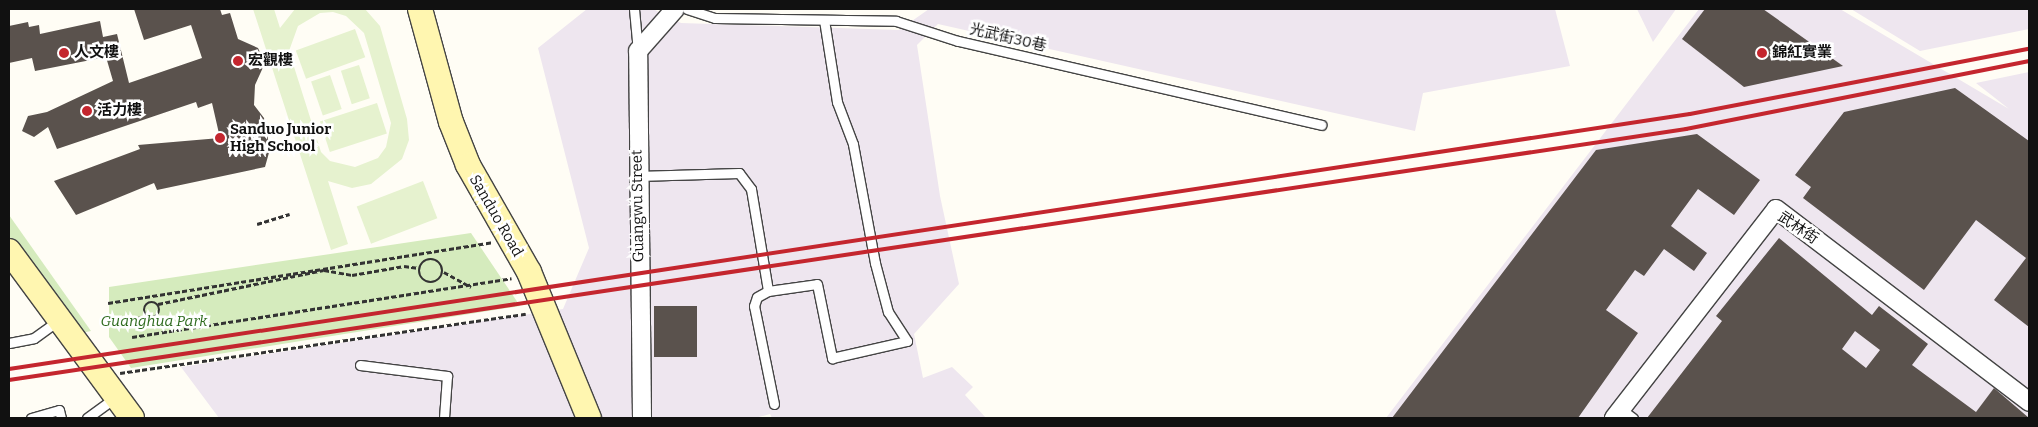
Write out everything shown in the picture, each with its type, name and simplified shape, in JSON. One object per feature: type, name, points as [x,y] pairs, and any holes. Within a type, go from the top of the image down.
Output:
[{"type":"street","name":"Sanduo Road","points":[[420,9],[451,122],[468,165],[529,272],[589,418]]},
{"type":"street","points":[[638,52],[676,9]]},
{"type":"street","name":"Guangwu Street","points":[[638,52],[642,418]]},
{"type":"street","name":"武林街","points":[[1623,415],[1776,209],[2029,402]]},
{"type":"street","points":[[9,251],[132,418]]},
{"type":"lane","points":[[634,9],[638,52]]},
{"type":"lane","name":"光武街30巷","points":[[687,9],[715,18],[896,21],[958,41],[1321,124]]},
{"type":"lane","points":[[774,404],[754,306],[768,290],[817,284],[832,358],[908,342],[888,312],[875,263],[853,144],[837,102],[824,20]]},
{"type":"lane","points":[[638,176],[739,173],[751,190],[768,290]]},
{"type":"lane","points":[[9,343],[34,338],[59,320]]},
{"type":"lane","points":[[360,365],[447,376],[444,418]]},
{"type":"lane","points":[[87,418],[116,397]]},
{"type":"lane","points":[[30,418],[59,410],[61,418]]},
{"type":"path","points":[[257,224],[290,214]]},
{"type":"path","points":[[108,303],[494,242]]},
{"type":"path","points":[[147,316],[146,304],[158,304],[324,270],[352,275],[419,268],[431,259],[442,264],[444,272],[438,282],[430,284],[422,280],[419,268]]},
{"type":"path","points":[[444,272],[471,287]]},
{"type":"path","points":[[132,337],[471,287],[515,277]]},
{"type":"path","points":[[122,321],[158,315],[158,304]]},
{"type":"path","points":[[101,375],[529,314]]},
{"type":"shaded area","points":[[587,9],[653,9],[681,23],[899,30],[929,9],[1555,9],[1570,66],[1423,93],[1415,131],[938,24],[917,45],[940,196],[959,284],[914,334],[923,378],[952,367],[973,387],[965,395],[986,418],[772,418],[770,414],[755,418],[219,418],[181,367],[563,309],[589,248],[538,48]]},
{"type":"shaded area","points":[[1637,9],[1676,9],[1653,42]]},
{"type":"shaded area","points":[[1699,9],[1840,9],[2009,109],[1976,83],[2029,72],[2029,418],[1386,418]]},
{"type":"shaded area","points":[[1851,9],[2029,9],[2029,29],[1920,51]]},
{"type":"green space","points":[[253,9],[274,9],[280,28],[295,9],[365,9],[380,26],[407,119],[409,140],[402,159],[371,184],[352,188],[328,181],[348,244],[331,250]],"holes":[[[333,12],[346,16],[364,33],[391,123],[386,147],[378,158],[355,167],[330,161],[321,152],[289,51],[298,26],[320,13]]]},
{"type":"green space","points":[[355,29],[365,57],[306,79],[296,51]]},
{"type":"green space","points":[[359,65],[370,98],[352,104],[341,71]]},
{"type":"green space","points":[[330,75],[342,109],[323,116],[311,82]]},
{"type":"green space","points":[[377,103],[387,133],[330,152],[320,122]]},
{"type":"green space","points":[[423,181],[437,218],[371,244],[357,206]]},
{"type":"green space","points":[[9,215],[91,331],[77,334],[9,237]]},
{"type":"green space","name":"Guanghua Park","points":[[471,233],[520,306],[131,368],[109,337],[109,287]]},
{"type":"building","points":[[134,9],[220,9],[222,15],[230,13],[238,39],[258,48],[265,63],[255,85],[254,105],[264,118],[270,149],[265,167],[157,190],[154,183],[76,215],[54,181],[140,149],[138,145],[220,138],[212,103],[198,108],[196,102],[57,149],[48,127],[34,137],[22,131],[28,116],[47,112],[113,81],[106,57],[35,71],[32,58],[9,63],[9,26],[28,22],[29,27],[39,25],[40,34],[100,21],[103,37],[117,34],[129,83],[202,58],[191,25],[144,40]]},
{"type":"building","name":"錦紅實業","points":[[1705,9],[1763,9],[1843,66],[1744,87],[1682,39]]},
{"type":"building","points":[[1955,88],[2029,141],[2029,327],[1994,300],[2026,258],[1976,220],[1924,290],[1803,198],[1811,187],[1795,175],[1844,112]]},
{"type":"building","points":[[1697,134],[1760,180],[1734,215],[1698,189],[1671,226],[1707,253],[1694,271],[1664,249],[1644,276],[1635,270],[1606,310],[1638,333],[1578,418],[1392,418],[1596,150]]},
{"type":"building","points":[[1779,238],[1872,315],[1879,306],[1928,344],[1912,365],[1976,412],[1994,388],[2029,418],[1647,418],[1722,321],[1716,316]],"holes":[[[1855,331],[1880,350],[1866,368],[1842,349]]]},
{"type":"building","points":[[654,306],[697,306],[697,357],[654,357]]},
{"type":"railway","points":[[9,369],[1690,114],[2029,49]]},
{"type":"railway","points":[[9,380],[1686,129],[2029,61]]},
{"type":"place","name":"人文樓","points":[[64,53]]},
{"type":"place","name":"錦紅實業","points":[[1762,53]]},
{"type":"place","name":"宏觀樓","points":[[238,61]]},
{"type":"place","name":"活力樓","points":[[87,111]]},
{"type":"place","name":"Sanduo Junior High School","points":[[220,138]]}]
